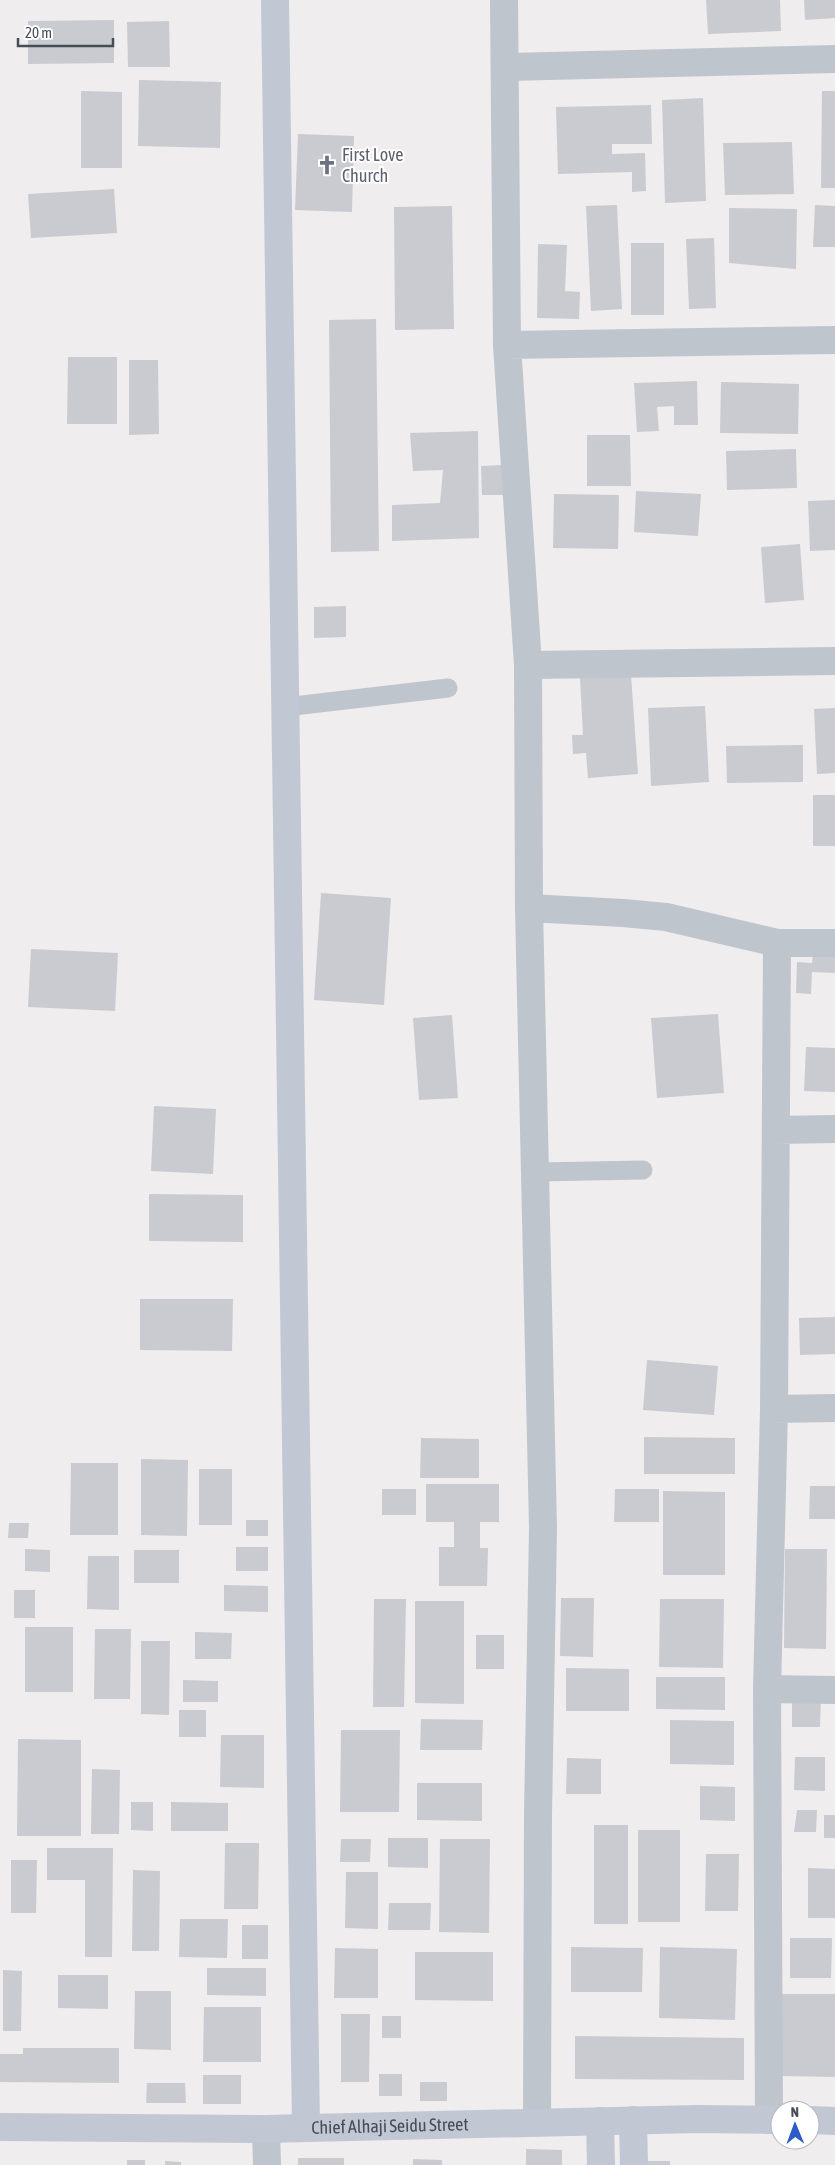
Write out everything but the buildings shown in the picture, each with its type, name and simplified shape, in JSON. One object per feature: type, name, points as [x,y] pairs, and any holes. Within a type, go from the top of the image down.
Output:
[{"type":"street","points":[[275,0],[306,2128]]},
{"type":"street","points":[[504,0],[507,345],[528,666],[529,908],[544,1528],[538,1816],[537,2122]]},
{"type":"street","points":[[505,67],[835,59]]},
{"type":"street","points":[[507,345],[835,340]]},
{"type":"street","points":[[528,666],[835,661]]},
{"type":"street","points":[[529,908],[666,917],[777,943],[835,943]]},
{"type":"street","points":[[774,2100],[767,1689],[774,1408],[777,943]]},
{"type":"street","points":[[776,1130],[835,1129]]},
{"type":"street","points":[[774,1408],[835,1408]]},
{"type":"street","points":[[767,1689],[835,1690]]},
{"type":"street","points":[[633,2120],[634,2165]]},
{"type":"street","name":"Chief Alhaji Seidu Street","points":[[0,2127],[266,2129],[633,2120],[770,2120]]},
{"type":"street","points":[[820,2120],[835,2121]]},
{"type":"street","points":[[600,2121],[601,2165]]},
{"type":"street","points":[[266,2129],[267,2165]]},
{"type":"lane","points":[[285,707],[448,688]]},
{"type":"lane","points":[[536,1172],[643,1170]]},
{"type":"place","name":"First Love Church","points":[[327,165]]}]
